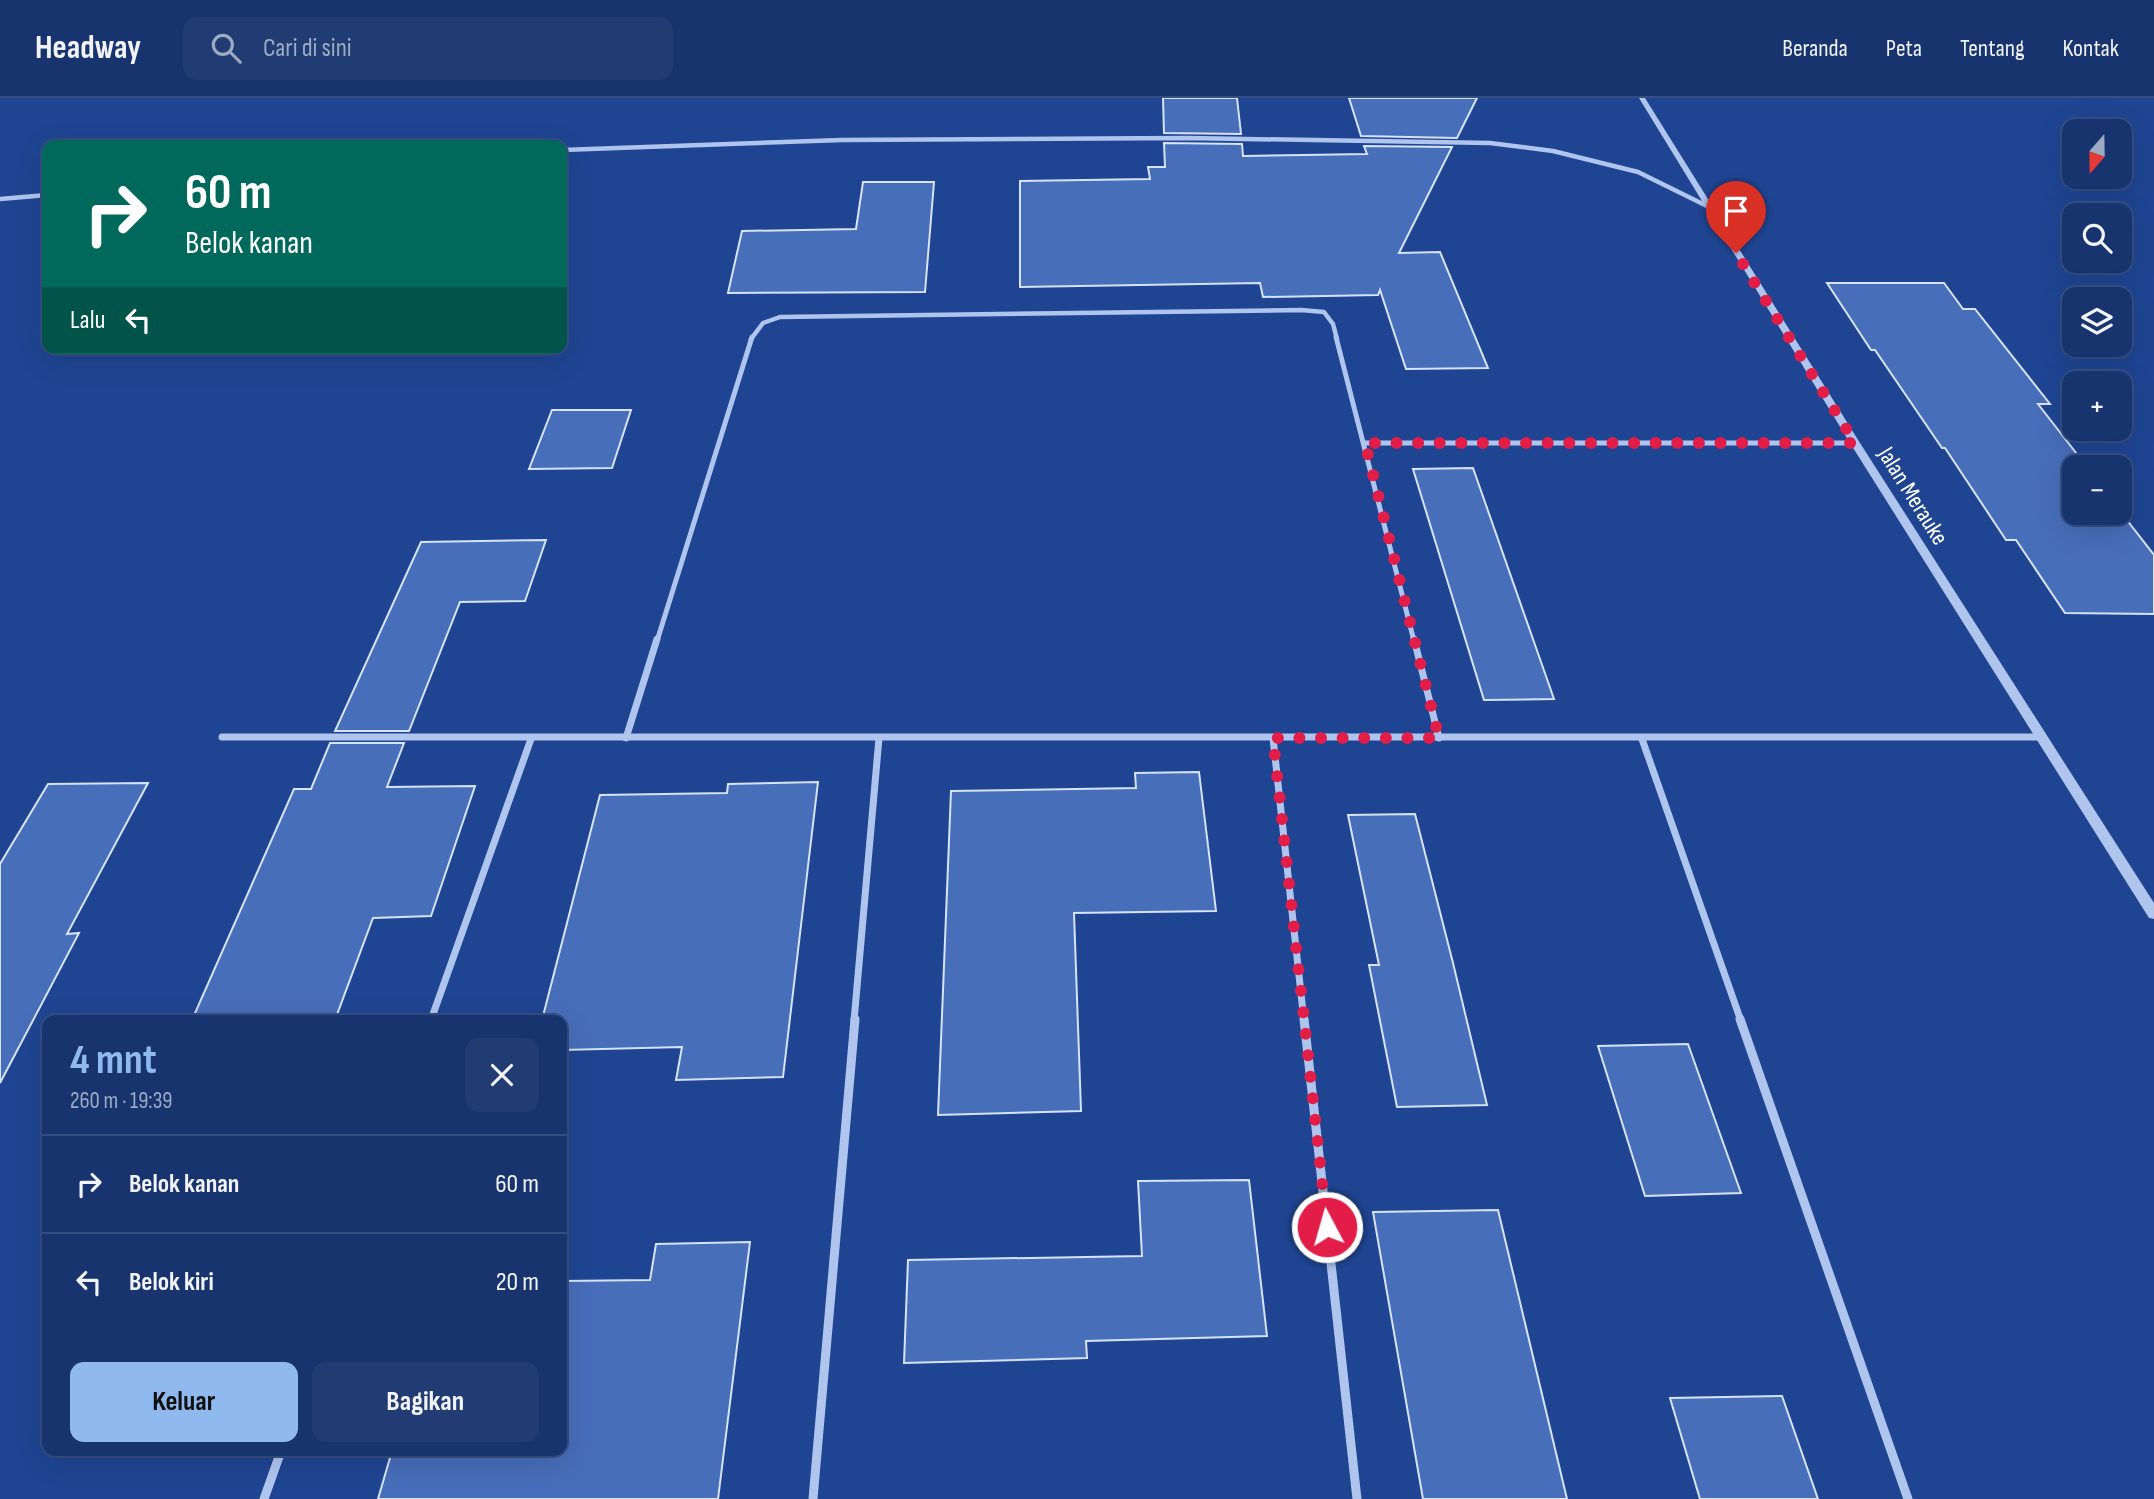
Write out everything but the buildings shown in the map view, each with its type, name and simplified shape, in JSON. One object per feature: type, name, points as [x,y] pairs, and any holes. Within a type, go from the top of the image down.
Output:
[{"type":"street","name":"Jalan Merauke","points":[[1642,98],[1855,443],[2154,914]]},
{"type":"street","points":[[567,150],[842,140],[1187,138],[1490,142],[1553,151],[1639,172],[1707,206]]},
{"type":"street","points":[[0,199],[42,195]]},
{"type":"street","points":[[626,738],[752,336],[763,323],[771,319],[1301,310],[1324,312],[1333,324],[1439,738]]},
{"type":"street","points":[[1365,443],[1855,443]]},
{"type":"street","points":[[222,737],[2042,737]]},
{"type":"street","points":[[813,1499],[879,738]]},
{"type":"street","points":[[1273,738],[1357,1499]]},
{"type":"street","points":[[432,1015],[531,739]]},
{"type":"street","points":[[1642,739],[1908,1499]]},
{"type":"street","points":[[264,1499],[279,1456]]},
{"type":"route","points":[[1327,1227],[1273,738],[1439,738],[1365,443],[1855,443],[1736,253]]}]
